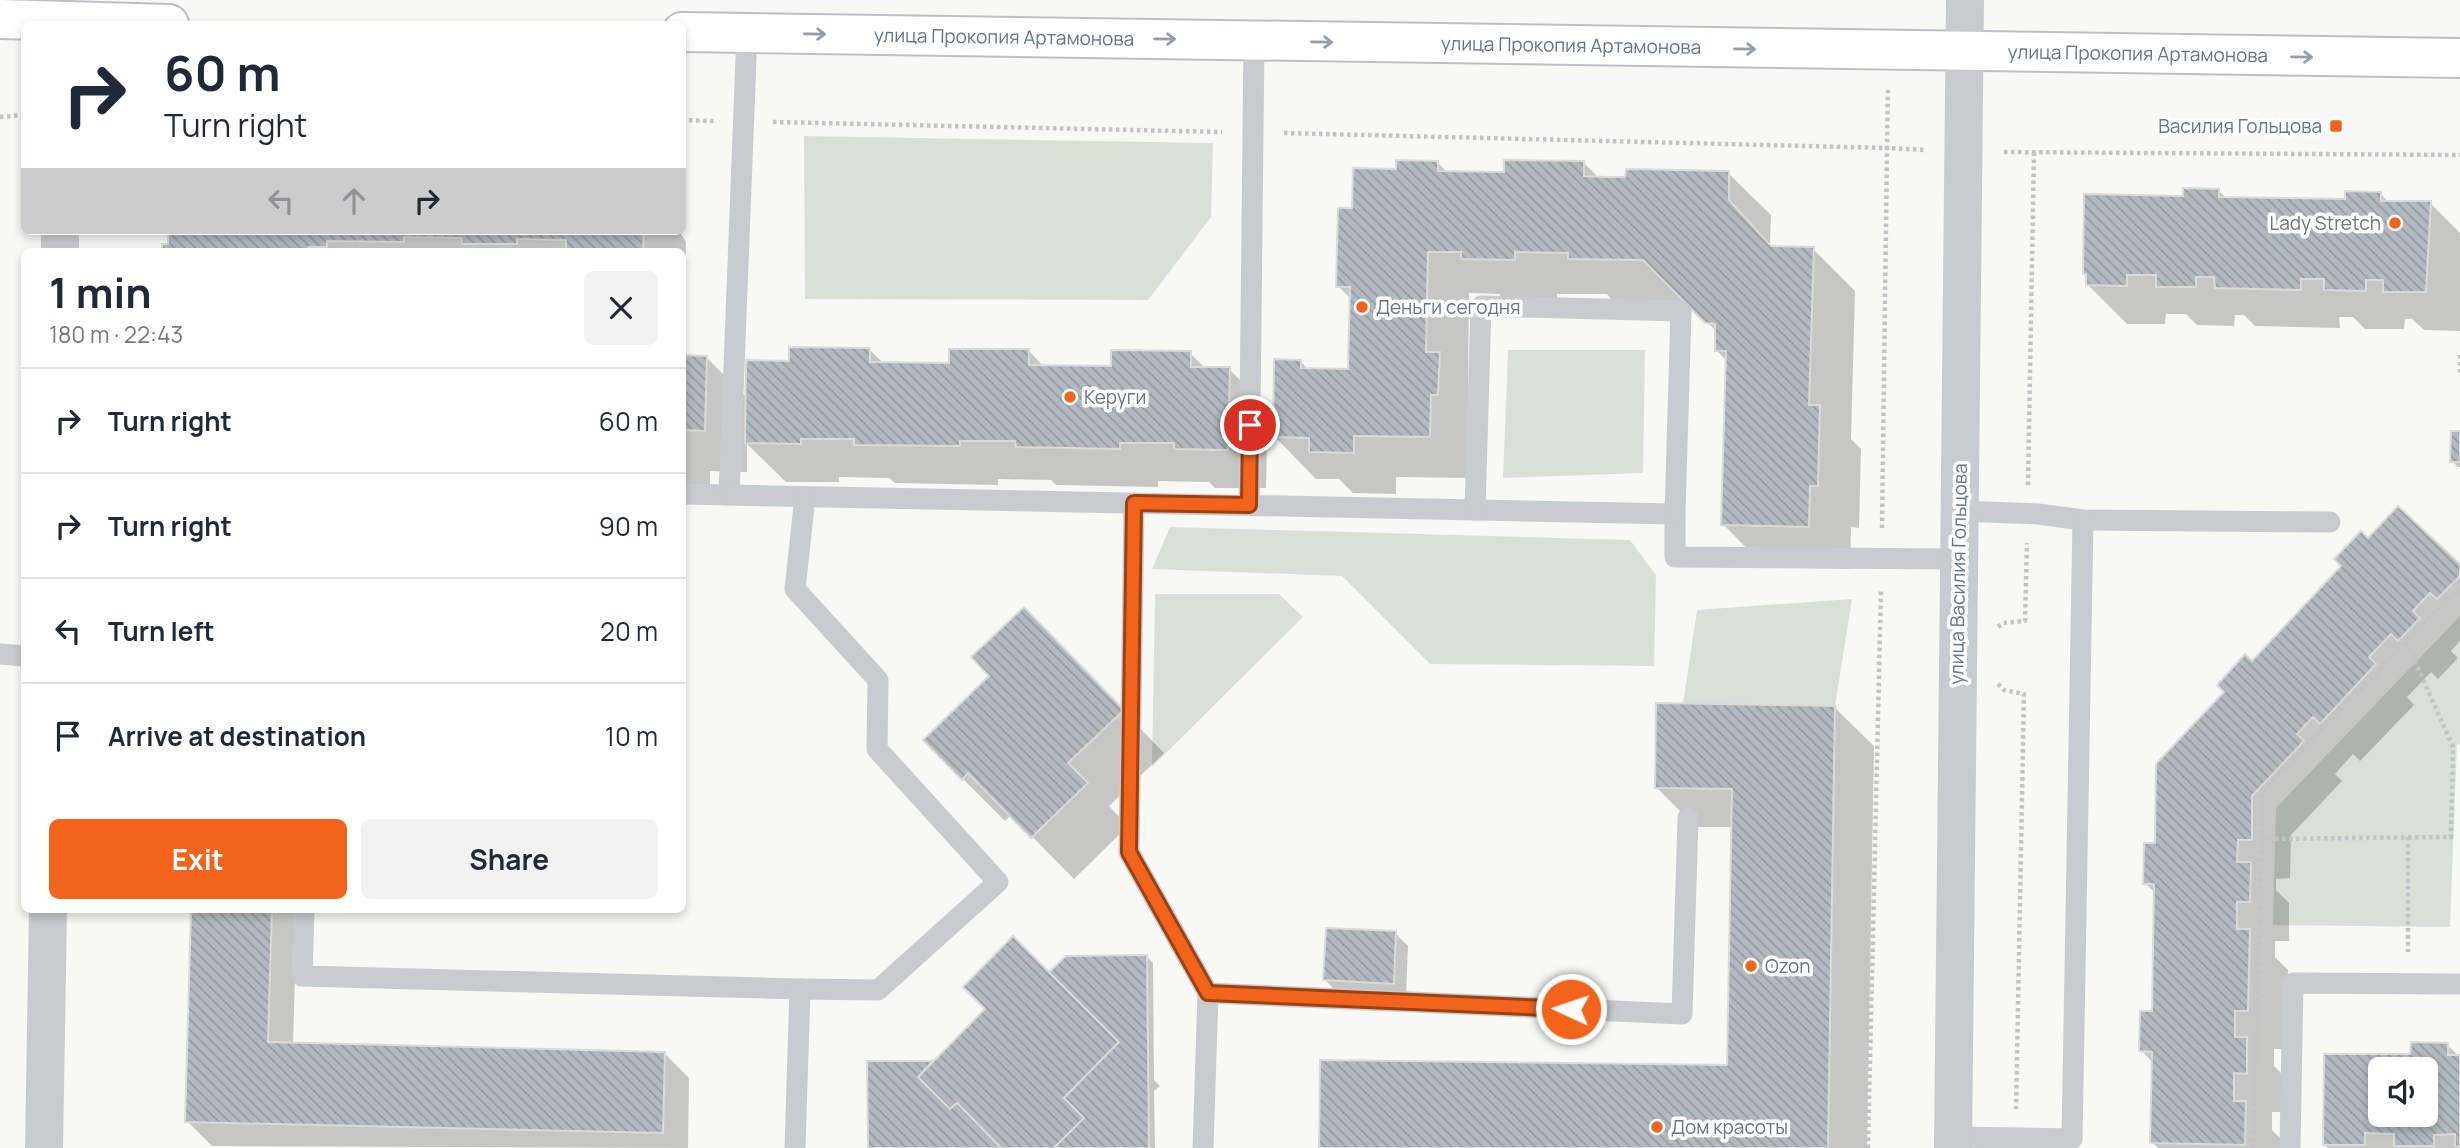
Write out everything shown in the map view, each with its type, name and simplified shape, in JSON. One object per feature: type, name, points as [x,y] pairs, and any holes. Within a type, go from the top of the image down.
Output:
[{"type":"street","name":"улица Василия Гольцова","points":[[1953,1142],[1957,559],[1965,0]]},
{"type":"street","points":[[0,19],[64,16],[130,21]]},
{"type":"street","name":"улица Прокопия Артамонова","points":[[686,32],[2460,58]]},
{"type":"street","points":[[44,1148],[48,913]]},
{"type":"lane","points":[[729,495],[747,33]]},
{"type":"lane","points":[[1249,505],[1254,40]]},
{"type":"lane","points":[[1475,510],[1481,306],[1681,311],[1675,557],[1957,559]]},
{"type":"lane","points":[[686,494],[1675,514]]},
{"type":"lane","points":[[304,913],[302,976],[878,990],[998,882],[877,749],[878,680],[795,589],[805,497]]},
{"type":"lane","points":[[1134,503],[1129,852],[1208,993],[1203,1148]]},
{"type":"lane","points":[[1958,511],[2027,513],[2083,520],[2330,522]]},
{"type":"lane","points":[[1953,1142],[2015,1138],[2072,1139],[2083,520]]},
{"type":"lane","points":[[0,654],[21,656]]},
{"type":"lane","points":[[1208,993],[1682,1014],[1688,818]]},
{"type":"lane","points":[[2290,1148],[2293,983],[2460,984]]},
{"type":"lane","points":[[795,1148],[800,989]]},
{"type":"path","points":[[686,120],[1887,148],[1889,51]]},
{"type":"path","points":[[0,117],[21,115]]},
{"type":"path","points":[[1994,630],[2003,623],[2025,621],[2034,152]]},
{"type":"path","points":[[2460,355],[2460,373]]},
{"type":"path","points":[[2253,1148],[2263,792],[2454,592],[2460,593]]},
{"type":"path","points":[[2261,839],[2451,837],[2453,747],[2406,641]]},
{"type":"path","points":[[1996,682],[2004,690],[2024,695],[2015,1138]]},
{"type":"path","points":[[2408,837],[2408,984]]},
{"type":"shaded area","points":[[804,136],[1213,143],[1211,217],[1148,300],[805,299]]},
{"type":"shaded area","points":[[1508,350],[1645,350],[1643,473],[1503,478]]},
{"type":"shaded area","points":[[1170,527],[1630,540],[1656,575],[1654,666],[1430,664],[1342,576],[1152,569]]},
{"type":"shaded area","points":[[1155,594],[1279,594],[1303,617],[1152,767]]},
{"type":"shaded area","points":[[1852,599],[1835,706],[1683,704],[1697,610]]},
{"type":"shaded area","points":[[2460,616],[2460,744],[2457,745],[2450,927],[2273,925],[2276,808]]},
{"type":"building","points":[[1396,160],[1438,161],[1438,171],[1504,172],[1504,160],[1584,161],[1584,176],[1607,177],[1625,177],[1626,169],[1729,171],[1729,200],[1771,246],[1814,247],[1809,405],[1820,405],[1818,486],[1810,486],[1809,527],[1721,525],[1726,351],[1715,351],[1715,324],[1705,323],[1643,260],[1568,259],[1568,253],[1515,252],[1515,260],[1461,259],[1461,252],[1428,252],[1426,352],[1440,352],[1438,395],[1431,395],[1430,437],[1354,436],[1354,453],[1309,452],[1309,438],[1273,437],[1274,359],[1301,360],[1301,368],[1348,369],[1350,287],[1336,287],[1338,208],[1352,208],[1353,168],[1396,169]]},
{"type":"building","points":[[2183,188],[2219,189],[2219,197],[2345,199],[2345,191],[2381,192],[2381,201],[2431,201],[2426,292],[2383,292],[2383,280],[2366,280],[2366,291],[2324,290],[2324,279],[2301,279],[2301,290],[2215,288],[2214,277],[2196,277],[2196,287],[2156,287],[2156,275],[2127,275],[2127,286],[2086,285],[2086,274],[2083,274],[2084,194],[2183,196]]},
{"type":"building","points":[[168,235],[644,235],[643,248],[566,248],[566,240],[517,239],[517,244],[462,244],[461,238],[404,237],[404,242],[327,241],[327,247],[308,248],[162,248],[162,244],[168,244]]},
{"type":"building","points":[[789,347],[870,348],[870,362],[949,363],[949,349],[1029,349],[1029,365],[1111,366],[1111,350],[1191,351],[1191,367],[1230,367],[1228,450],[1174,449],[1174,443],[1120,443],[1120,449],[1016,447],[1015,441],[960,441],[960,446],[854,445],[854,439],[801,439],[801,444],[745,443],[746,360],[789,361]]},
{"type":"building","points":[[686,355],[707,356],[705,431],[686,430]]},
{"type":"building","points":[[2451,431],[2460,431],[2460,462],[2450,462]]},
{"type":"building","points":[[2398,506],[2460,564],[2460,576],[2437,599],[2430,593],[2413,611],[2420,618],[2398,641],[2391,634],[2369,657],[2376,664],[2320,724],[2313,717],[2297,734],[2304,741],[2252,796],[2252,840],[2238,840],[2237,862],[2251,862],[2250,902],[2237,902],[2237,929],[2250,929],[2248,1011],[2235,1011],[2235,1037],[2247,1037],[2247,1074],[2234,1073],[2234,1101],[2246,1101],[2245,1145],[2150,1143],[2152,1052],[2139,1051],[2140,1011],[2152,1011],[2154,884],[2143,884],[2144,843],[2155,843],[2156,764],[2224,692],[2217,685],[2245,654],[2252,661],[2341,566],[2334,559],[2361,531],[2368,538]]},
{"type":"building","points":[[1024,607],[1124,710],[1068,763],[1088,783],[1031,838],[968,773],[962,780],[923,740],[989,676],[971,657]]},
{"type":"building","points":[[1656,703],[1835,706],[1828,1148],[1319,1148],[1320,1060],[1727,1065],[1732,789],[1655,788]]},
{"type":"building","points":[[191,913],[272,913],[268,1042],[665,1052],[663,1133],[185,1122]]},
{"type":"building","points":[[1326,928],[1396,931],[1394,984],[1323,980]]},
{"type":"building","points":[[1013,936],[1119,1042],[1064,1098],[1084,1118],[1054,1148],[1001,1148],[957,1103],[950,1109],[918,1077],[985,1009],[963,987]]},
{"type":"building","points":[[1147,955],[1149,1148],[1054,1148],[1084,1118],[1064,1098],[1119,1042],[1049,972],[1066,956]]},
{"type":"building","points":[[2411,1042],[2448,1043],[2448,1055],[2460,1055],[2460,1147],[2455,1146],[2455,1134],[2434,1135],[2434,1146],[2394,1146],[2394,1134],[2365,1133],[2365,1145],[2323,1145],[2324,1054],[2410,1054]]},
{"type":"building","points":[[867,1061],[933,1061],[918,1077],[950,1109],[957,1103],[1001,1148],[868,1148]]},
{"type":"place","name":"Василия Гольцова","points":[[2336,126]]},
{"type":"place","name":"Lady Stretch","points":[[2395,223]]},
{"type":"place","name":"Деньги сегодня","points":[[1362,307]]},
{"type":"place","name":"Керуги","points":[[1070,397]]},
{"type":"place","name":"Ozon","points":[[1751,966]]},
{"type":"place","name":"Дом красоты","points":[[1657,1127]]},
{"type":"route","points":[[1250,425],[1249,505],[1134,503],[1129,852],[1208,993],[1571,1009]]}]
